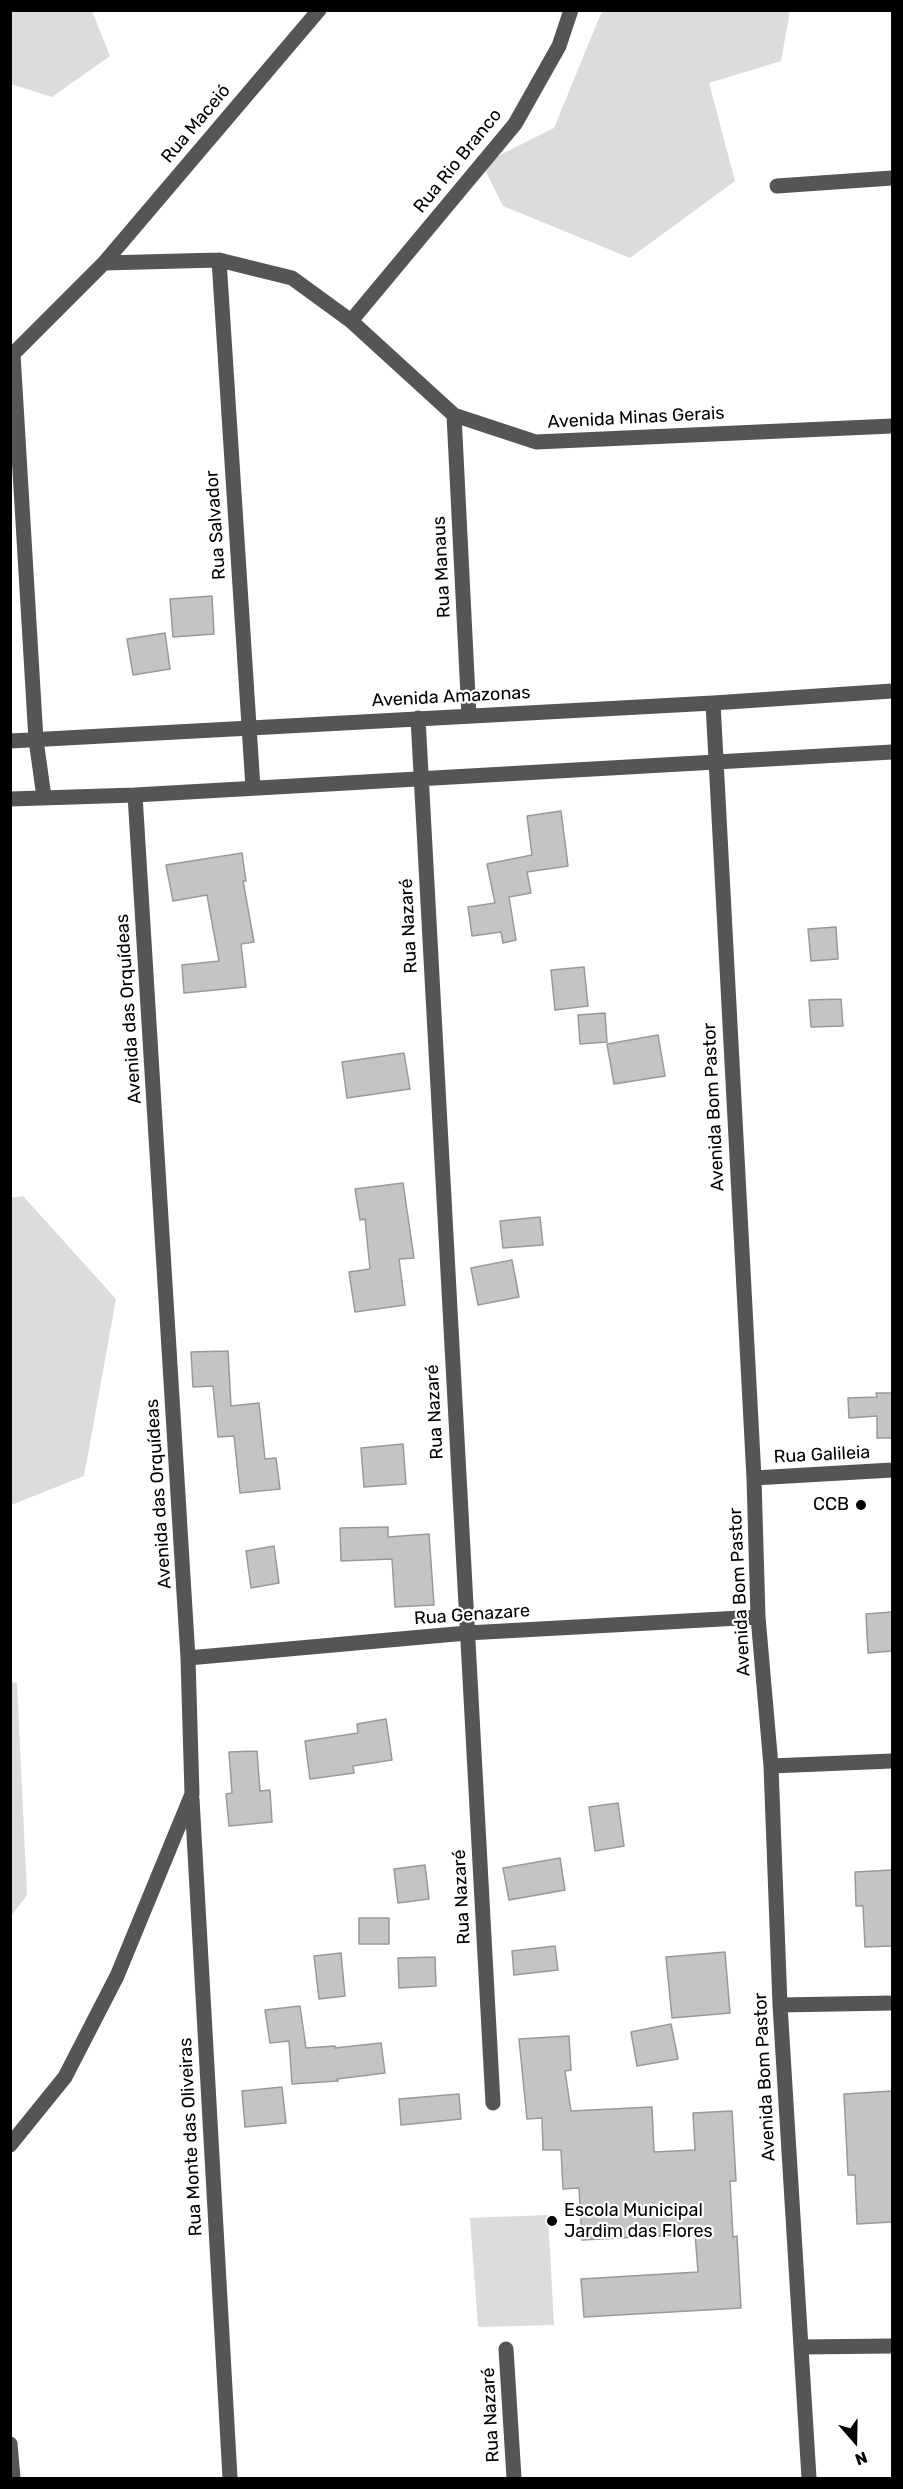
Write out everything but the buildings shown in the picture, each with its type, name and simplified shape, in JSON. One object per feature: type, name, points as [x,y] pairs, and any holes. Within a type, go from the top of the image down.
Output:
[{"type":"street","name":"Rua Maceió","points":[[104,262],[319,10]]},
{"type":"street","name":"Rua Rio Branco","points":[[351,321],[515,124],[560,46],[571,10]]},
{"type":"street","points":[[777,186],[892,178]]},
{"type":"street","name":"Avenida Minas Gerais","points":[[104,262],[219,260],[292,278],[351,321],[454,415],[536,442],[892,426]]},
{"type":"street","name":"Rua Salvador","points":[[219,260],[253,788]]},
{"type":"street","points":[[44,797],[36,740],[12,356],[104,262]]},
{"type":"street","name":"Rua Manaus","points":[[454,415],[469,716]]},
{"type":"street","name":"Avenida Amazonas","points":[[10,741],[713,704],[892,691]]},
{"type":"street","name":"Avenida Bom Pastor","points":[[713,704],[754,1478],[758,1617],[771,1767],[780,2005],[809,2478]]},
{"type":"street","name":"Rua Nazaré","points":[[418,718],[493,2103]]},
{"type":"street","points":[[10,799],[420,780],[892,752]]},
{"type":"street","name":"Avenida das Orquídeas","points":[[10,2145],[65,2077],[117,1976],[192,1794],[188,1658],[135,795]]},
{"type":"street","name":"Rua Galileia","points":[[754,1478],[892,1470]]},
{"type":"street","name":"Rua Genazare","points":[[188,1658],[467,1633],[758,1617]]},
{"type":"street","points":[[771,1767],[892,1761]]},
{"type":"street","name":"Rua Monte das Oliveiras","points":[[192,1794],[230,2478]]},
{"type":"street","points":[[780,2005],[892,2003]]},
{"type":"street","points":[[801,2347],[892,2346]]},
{"type":"street","name":"Rua Nazaré","points":[[507,2349],[514,2478]]},
{"type":"street","points":[[10,2444],[13,2478]]},
{"type":"shaded area","points":[[10,11],[92,11],[110,56],[52,97],[11,84]]},
{"type":"shaded area","points":[[602,11],[790,11],[781,61],[709,83],[735,181],[630,258],[503,206],[482,164],[554,128]]},
{"type":"shaded area","points":[[23,1196],[116,1299],[84,1476],[11,1505],[10,1198]]},
{"type":"shaded area","points":[[11,1682],[17,1683],[27,1895],[11,1916]]},
{"type":"shaded area","points":[[548,2215],[554,2325],[478,2327],[470,2218]]},
{"type":"place","name":"CCB","points":[[861,1505]]},
{"type":"place","name":"Escola Municipal Jardim das Flores","points":[[552,2221]]}]
